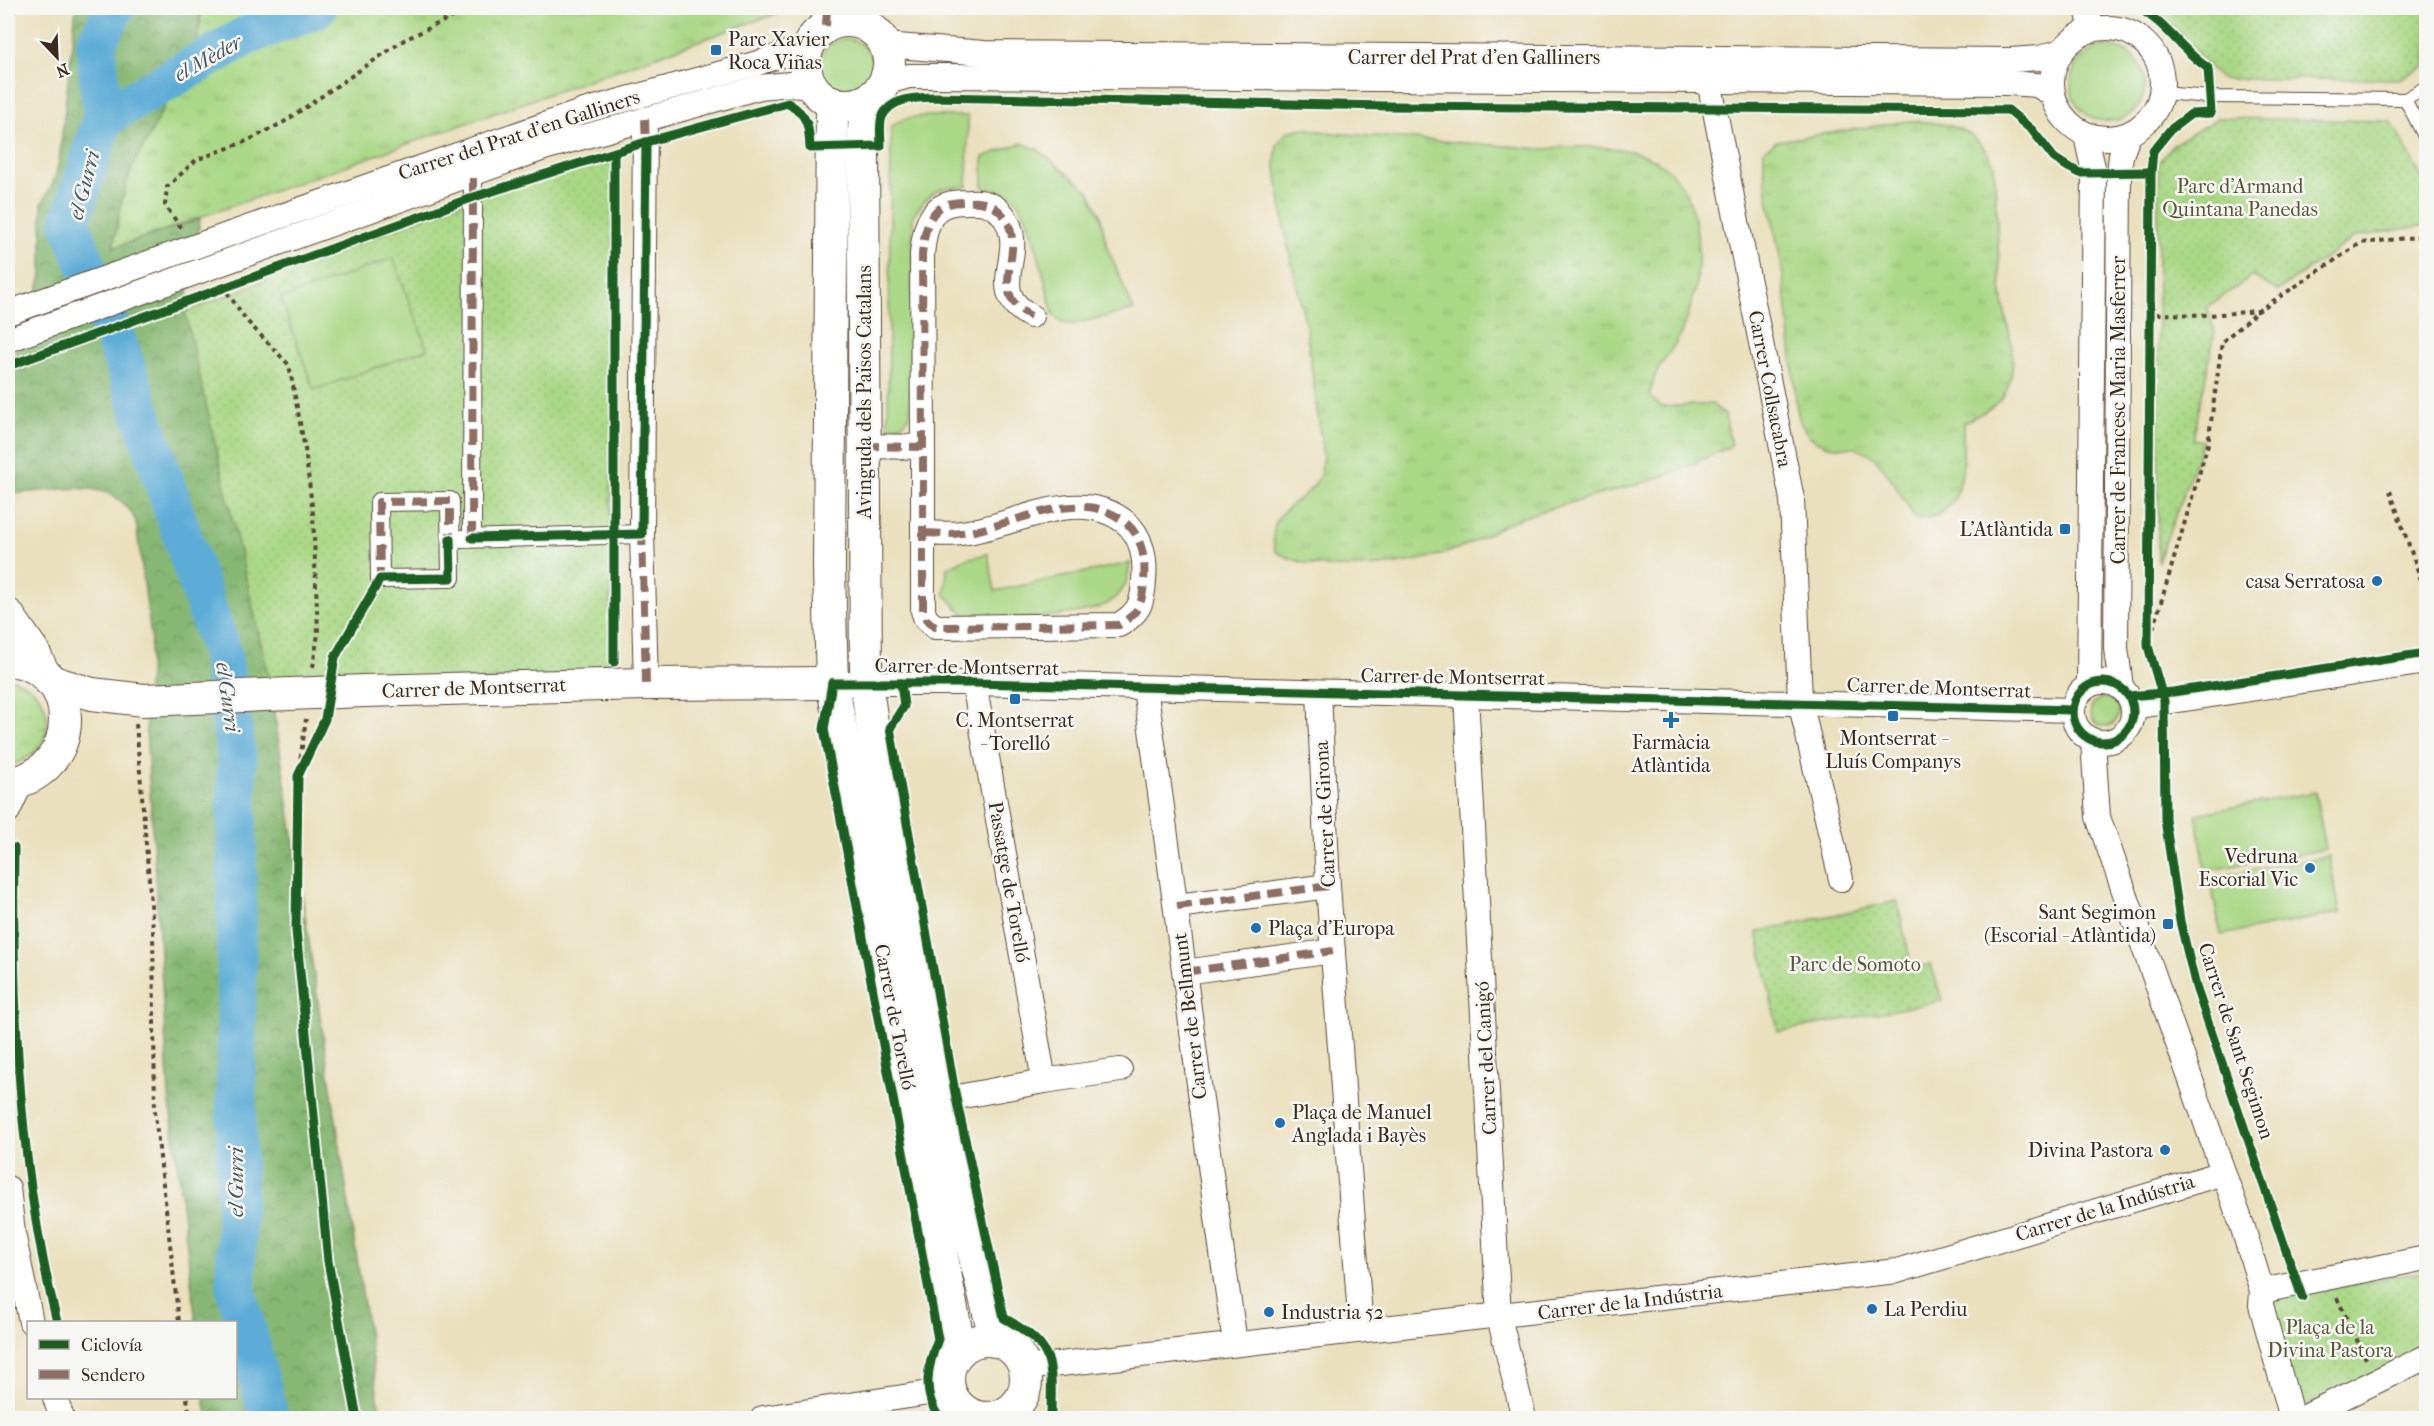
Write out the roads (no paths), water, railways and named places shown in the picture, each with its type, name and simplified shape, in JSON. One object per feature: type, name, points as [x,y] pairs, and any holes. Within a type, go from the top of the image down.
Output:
[{"type":"street","points":[[843,14],[879,29],[889,68],[875,92],[849,105],[822,94],[805,66],[808,46],[821,29],[843,14]]},
{"type":"street","points":[[2090,19],[2130,33],[2146,44],[2160,68],[2162,93],[2154,112],[2143,125],[2129,134],[2112,139],[2086,136],[2066,121],[2052,94],[2053,69],[2061,51],[2090,19]]},
{"type":"street","name":"Carrer del Prat d'en Galliners","points":[[879,29],[984,53],[2010,60],[2040,58],[2061,51]]},
{"type":"street","name":"Carrer del Prat d'en Galliners","points":[[8,313],[585,111],[758,63],[808,46]]},
{"type":"street","name":"Carrer del Prat d'en Galliners","points":[[875,92],[909,76],[934,76],[2010,83],[2037,85],[2052,94]]},
{"type":"street","name":"Carrer Collsacabra","points":[[1709,81],[1792,499],[1800,701],[1841,879]]},
{"type":"street","name":"Carrer del Prat d'en Galliners","points":[[8,340],[544,148],[760,87],[789,84],[822,94]]},
{"type":"street","name":"Avinguda dels Països Catalans","points":[[866,683],[862,146],[875,92]]},
{"type":"street","name":"Avinguda dels Països Catalans","points":[[822,94],[832,683]]},
{"type":"street","points":[[645,119],[642,534],[646,684]]},
{"type":"street","name":"Carrer de Francesc Maria Masferrer","points":[[2127,697],[2116,648],[2119,173],[2121,155],[2129,134]]},
{"type":"street","name":"Carrer de Francesc Maria Masferrer","points":[[2086,136],[2094,172],[2089,685]]},
{"type":"street","points":[[472,538],[473,173]]},
{"type":"street","points":[[924,533],[961,533],[1066,507],[1097,508],[1114,513],[1132,528],[1141,546],[1145,576],[1143,602],[1134,616],[1119,625],[936,627],[926,620],[923,611],[922,254],[925,230],[937,210],[952,202],[979,201],[997,207],[1012,228],[1014,250],[1007,270],[1009,293],[1017,309],[1031,316]]},
{"type":"street","points":[[864,446],[923,447]]},
{"type":"street","points":[[450,501],[450,539],[451,578],[380,579],[379,502],[450,501]]},
{"type":"street","points":[[450,539],[642,534]]},
{"type":"street","points":[[8,615],[33,651],[64,708],[66,724],[57,754],[48,765],[15,782],[8,812]]},
{"type":"street","name":"Carrer de Montserrat","points":[[8,660],[29,666],[72,690],[138,706]]},
{"type":"street","points":[[2127,697],[2132,720],[2126,733],[2114,740],[2093,741],[2076,726],[2073,710],[2078,695],[2089,685],[2105,682],[2127,697],[2427,662]]},
{"type":"street","name":"Carrer de Torelló","points":[[832,683],[960,1351]]},
{"type":"street","name":"Carrer de Torelló","points":[[866,683],[888,832],[936,1101],[996,1341]]},
{"type":"street","name":"Carrer de Montserrat","points":[[63,740],[88,720],[138,706],[364,691],[646,684],[974,683],[1319,693],[1800,701],[2073,710]]},
{"type":"street","name":"Passatge de Torelló","points":[[974,683],[1044,1081]]},
{"type":"street","name":"Carrer de Bellmunt","points":[[1145,689],[1178,906],[1204,1134],[1235,1342]]},
{"type":"street","name":"Carrer de Girona","points":[[1319,693],[1328,886],[1360,1330]]},
{"type":"street","name":"Carrer del Canigó","points":[[1466,695],[1499,1317],[1524,1419]]},
{"type":"street","points":[[2093,741],[2098,818],[2223,1173],[2262,1291],[2261,1305],[2292,1419]]},
{"type":"street","points":[[1178,906],[1328,886]]},
{"type":"street","points":[[1185,972],[1333,951]]},
{"type":"street","points":[[936,1101],[1120,1070]]},
{"type":"street","name":"Carrer de la Indústria","points":[[1024,1368],[1235,1342],[1499,1317],[1897,1271],[2223,1173]]},
{"type":"street","points":[[8,1188],[13,1233],[31,1321]]},
{"type":"street","points":[[2262,1291],[2427,1258]]},
{"type":"street","points":[[977,1341],[996,1341],[1013,1351],[1024,1368],[1024,1388],[1007,1415],[977,1417],[966,1413],[957,1405],[949,1390],[949,1369],[960,1351],[977,1341]]},
{"type":"street","points":[[2301,1419],[2427,1357]]},
{"type":"street","points":[[763,1419],[949,1390]]},
{"type":"street","points":[[55,1399],[62,1419]]},
{"type":"lane","points":[[2162,93],[2210,97],[2405,99],[2427,87]]},
{"type":"lane","points":[[2405,99],[2427,140]]},
{"type":"waterway","name":"el Gurri","points":[[115,8],[96,43],[103,118],[70,223],[122,356],[222,654],[237,760],[236,1289],[269,1418]]},
{"type":"waterway","name":"el Mèder","points":[[103,118],[244,37],[317,8]]},
{"type":"place","name":"Parc Xavier Roca Viñas","points":[[716,50]]},
{"type":"place","name":"L'Atlàntida","points":[[2065,529]]},
{"type":"place","name":"casa Serratosa","points":[[2377,581]]},
{"type":"place","name":"C. Montserrat - Torelló","points":[[1015,699]]},
{"type":"place","name":"Montserrat - Lluís Companys","points":[[1893,716]]},
{"type":"place","name":"Farmàcia Atlàntida","points":[[1671,720]]},
{"type":"place","name":"Vedruna Escorial Vic","points":[[2310,868]]},
{"type":"place","name":"Sant Segimon (Escorial - Atlàntida)","points":[[2168,924]]},
{"type":"place","name":"Plaça d'Europa","points":[[1256,928]]},
{"type":"place","name":"Plaça de Manuel Anglada i Bayès","points":[[1280,1123]]},
{"type":"place","name":"Divina Pastora","points":[[2165,1150]]},
{"type":"place","name":"La Perdiu","points":[[1872,1309]]},
{"type":"place","name":"Industria 52","points":[[1269,1312]]},
{"type":"park label","name":"Parc d'Armand Quintana Panedas","points":[[2240,198]]},
{"type":"park label","name":"Parc de Somoto","points":[[1855,964]]},
{"type":"park label","name":"Plaça de la Divina Pastora","points":[[2330,1338]]}]
